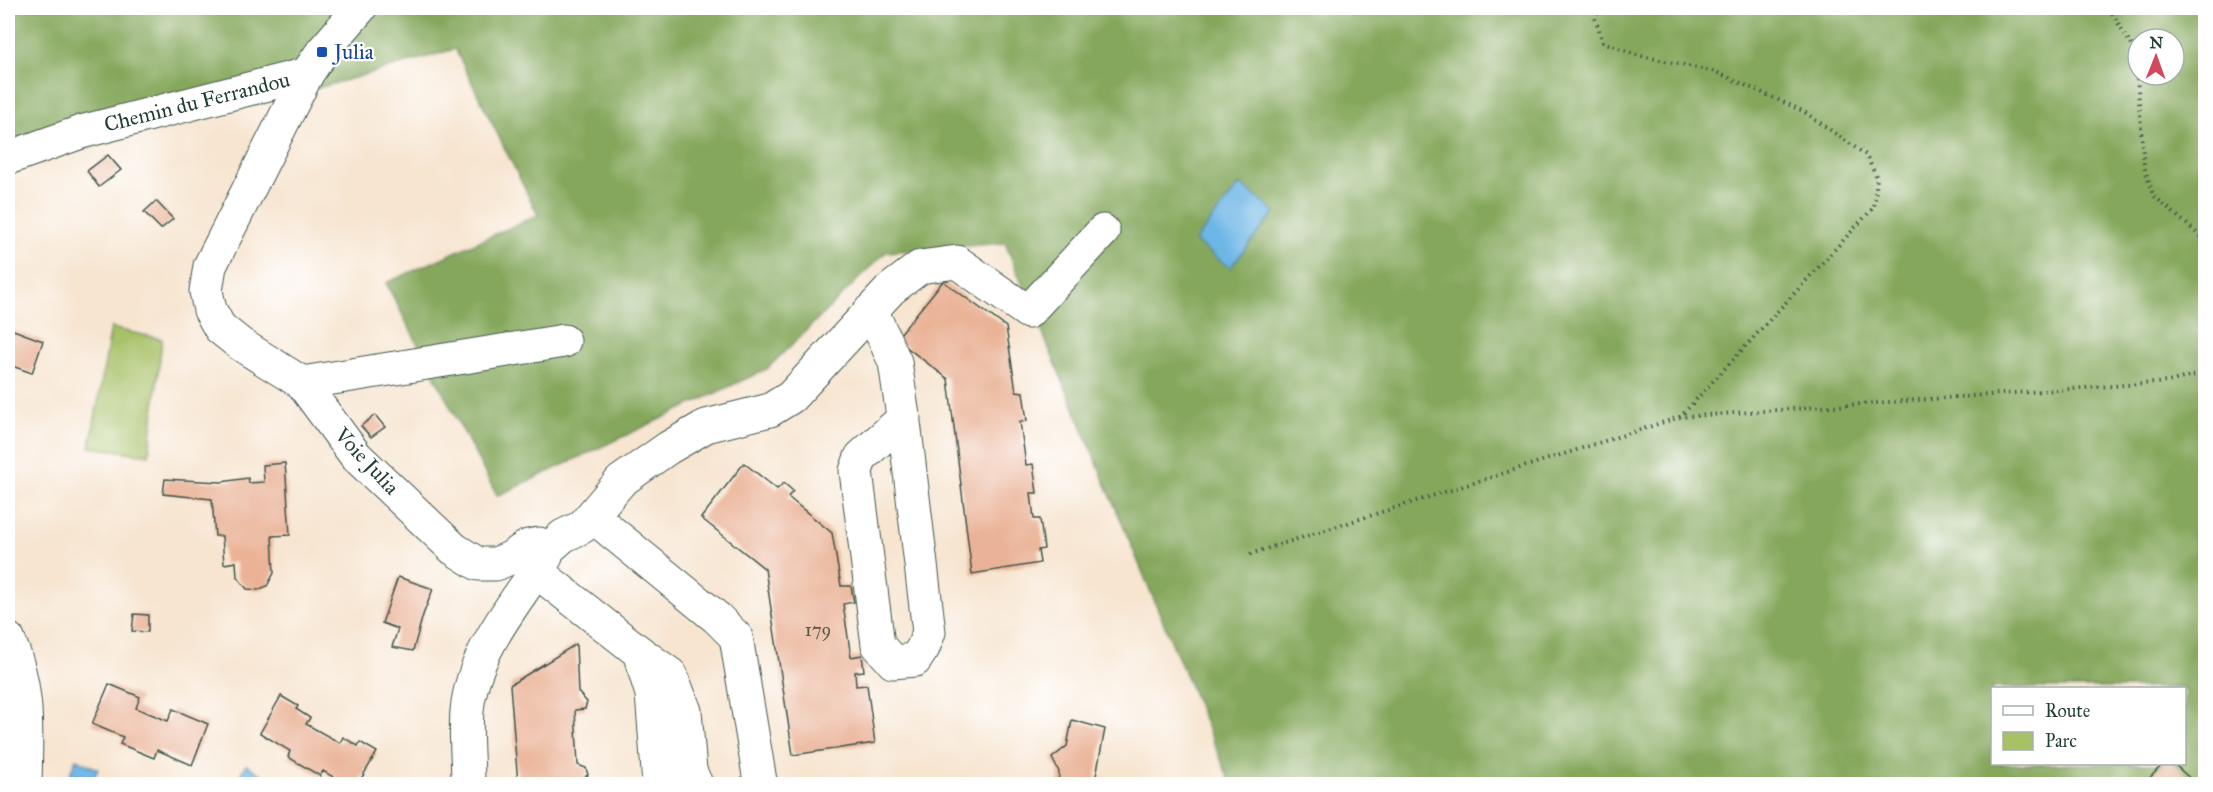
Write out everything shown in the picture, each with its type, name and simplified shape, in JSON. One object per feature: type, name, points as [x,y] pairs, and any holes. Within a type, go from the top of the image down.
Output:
[{"type":"street","name":"Chemin du Ferrandou","points":[[8,158],[81,132],[307,74],[322,52],[360,8]]},
{"type":"street","name":"Voie Julia","points":[[307,74],[210,266],[206,291],[210,310],[220,328],[240,344],[302,383],[356,456],[454,549],[478,564],[496,564],[528,546],[539,544],[541,561]]},
{"type":"street","points":[[468,784],[467,710],[474,680],[485,653],[508,611],[541,561],[563,536],[582,527],[621,481],[668,448],[706,426],[770,410],[791,397],[891,289],[920,267],[957,262],[1028,312],[1103,231]]},
{"type":"street","points":[[871,310],[895,362],[904,418],[929,632],[915,660],[893,662],[878,645],[856,471],[861,457],[904,418]]},
{"type":"street","points":[[302,383],[564,341]]},
{"type":"street","points":[[592,516],[717,618],[736,637],[760,781]]},
{"type":"street","points":[[541,561],[639,652],[671,675],[685,711],[690,771],[696,784]]},
{"type":"street","points":[[8,639],[22,677],[27,708],[25,784]]},
{"type":"street","points":[[639,652],[652,694],[659,784]]},
{"type":"path","points":[[1601,8],[1595,18],[1603,42],[1637,55],[1716,72],[1803,111],[1866,155],[1877,178],[1874,207],[1680,417]]},
{"type":"path","points":[[2109,8],[2135,51],[2144,166],[2153,195],[2205,241]]},
{"type":"path","points":[[1250,554],[1680,417],[2168,382],[2205,372]]},
{"type":"green space","points":[[8,8],[2205,8],[2205,784],[1231,784],[1005,243],[886,252],[767,369],[497,496],[386,283],[538,215],[455,49],[297,94],[154,129],[66,154],[8,175]]},
{"type":"green space","points":[[111,328],[162,339],[149,455],[90,447]]},
{"type":"water","points":[[1240,184],[1275,212],[1230,268],[1195,241]]},
{"type":"water","points":[[76,759],[98,769],[91,784],[66,784]]},
{"type":"water","points":[[246,765],[264,776],[259,784],[235,784]]},
{"type":"building","points":[[108,155],[121,170],[99,187],[87,171]]},
{"type":"building","points":[[156,201],[173,219],[161,229],[144,212]]},
{"type":"building","points":[[943,281],[1006,327],[1016,391],[1023,392],[1027,421],[1020,422],[1026,465],[1033,464],[1037,493],[1031,493],[1034,519],[1040,519],[1044,549],[1038,550],[1040,563],[972,574],[948,379],[896,339]]},
{"type":"building","points":[[8,328],[43,341],[32,373],[12,366],[8,376]]},
{"type":"building","points":[[375,415],[385,427],[371,437],[361,426]]},
{"type":"building","points":[[285,463],[290,535],[272,536],[274,573],[267,586],[258,590],[247,589],[237,577],[236,562],[224,564],[222,536],[215,536],[212,499],[163,494],[165,479],[221,482],[248,478],[249,483],[264,482],[263,465]]},
{"type":"building","points":[[744,463],[777,489],[784,483],[793,491],[788,497],[832,533],[841,586],[851,586],[854,602],[843,604],[851,657],[862,655],[864,671],[855,672],[856,686],[867,685],[875,743],[793,755],[765,569],[701,518]]},
{"type":"building","points":[[398,577],[433,589],[413,651],[392,647],[398,629],[382,623]]},
{"type":"building","points":[[134,614],[148,615],[148,632],[132,631]]},
{"type":"building","points":[[576,644],[578,692],[587,702],[585,709],[575,710],[578,765],[586,768],[588,775],[579,780],[580,784],[518,784],[510,685]]},
{"type":"building","points":[[109,684],[140,697],[136,708],[168,721],[173,709],[208,724],[192,765],[157,750],[154,758],[120,744],[123,737],[92,724]]},
{"type":"building","points":[[281,696],[298,706],[296,709],[310,718],[306,724],[340,743],[343,737],[358,746],[360,742],[377,752],[358,784],[345,784],[323,771],[320,776],[288,757],[290,751],[260,733]]},
{"type":"building","points":[[1072,720],[1105,729],[1095,781],[1106,784],[1058,784],[1059,772],[1052,758],[1067,746]]},
{"type":"building","points":[[2162,765],[2175,765],[2196,784],[2144,784]]},
{"type":"place","name":"Julia","points":[[322,52]]}]
